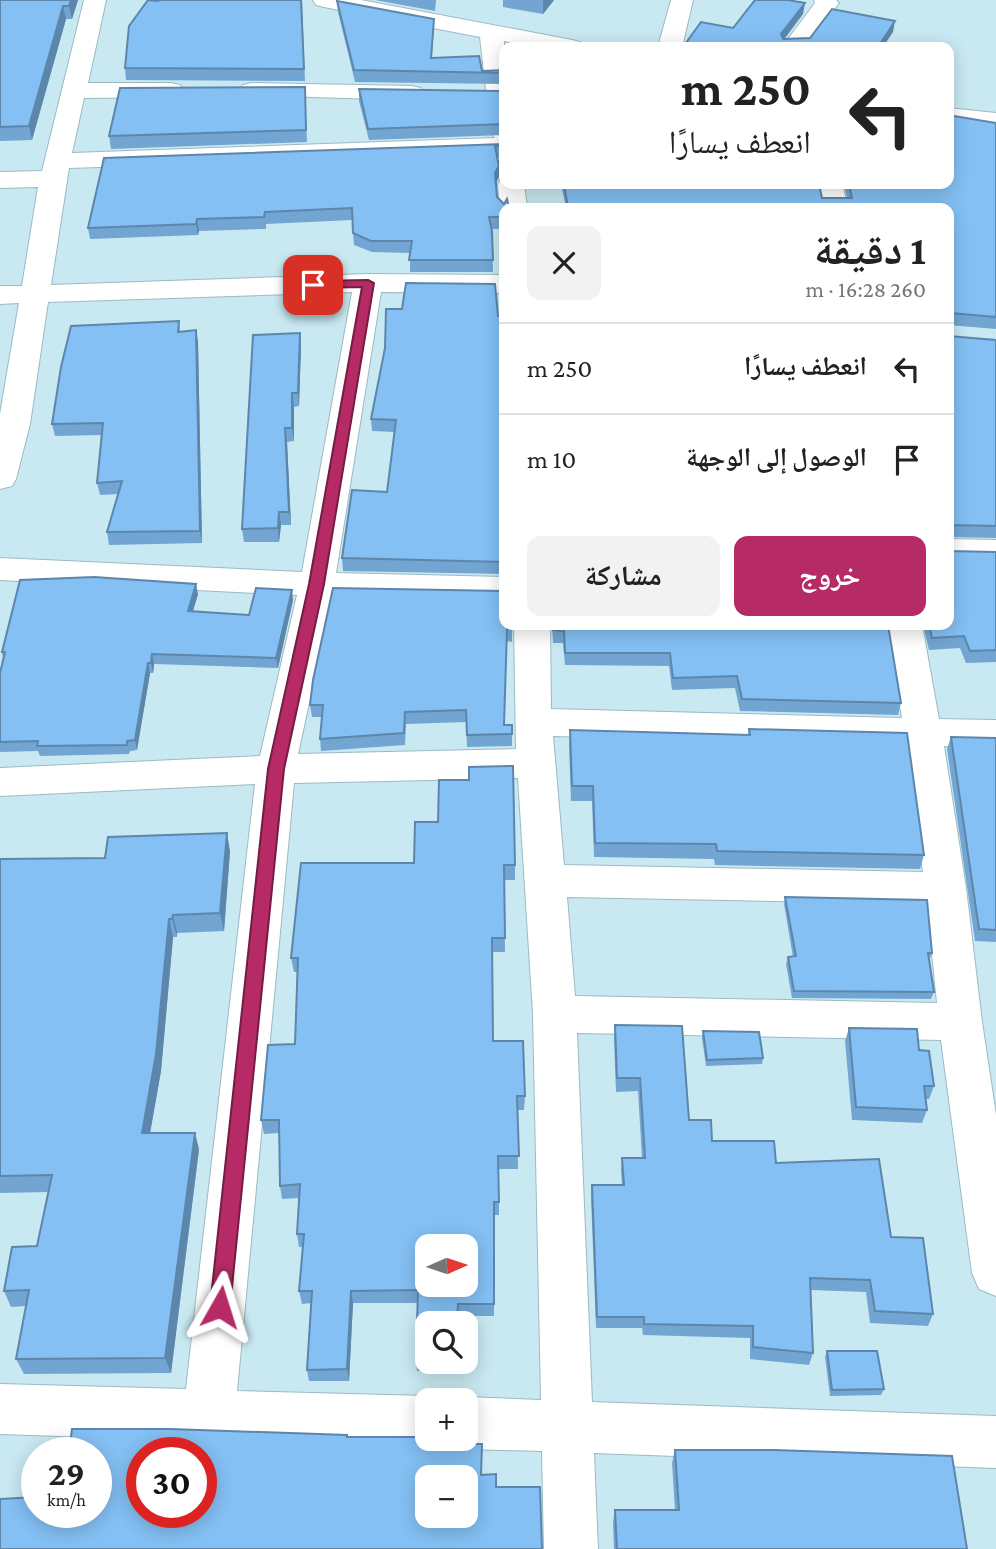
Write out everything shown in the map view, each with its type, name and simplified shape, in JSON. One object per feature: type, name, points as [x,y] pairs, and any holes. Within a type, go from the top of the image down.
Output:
[{"type":"street","points":[[0,479],[7,425],[37,293],[56,170],[95,0]]},
{"type":"street","points":[[324,0],[543,42]]},
{"type":"street","points":[[671,42],[682,0]]},
{"type":"street","points":[[798,42],[827,3],[825,0]]},
{"type":"street","points":[[491,33],[499,100]]},
{"type":"street","points":[[232,89],[326,121],[499,145]]},
{"type":"street","points":[[74,91],[192,90]]},
{"type":"street","points":[[0,180],[326,121],[432,93]]},
{"type":"street","points":[[472,93],[498,93]]},
{"type":"street","points":[[954,117],[996,121]]},
{"type":"street","points":[[209,1414],[276,769],[317,584],[368,283]]},
{"type":"street","points":[[0,295],[368,283],[499,284]]},
{"type":"street","points":[[954,550],[996,551]]},
{"type":"street","points":[[0,569],[317,584],[499,589]]},
{"type":"street","points":[[532,630],[535,743],[555,1014],[571,1549]]},
{"type":"street","points":[[905,630],[946,888],[960,1022],[996,1273]]},
{"type":"street","points":[[0,782],[276,769],[535,743],[996,734]]},
{"type":"street","points":[[545,881],[946,888]]},
{"type":"street","points":[[555,1014],[960,1022]]},
{"type":"street","points":[[0,1409],[415,1422]]},
{"type":"street","points":[[478,1423],[996,1442]]},
{"type":"building","points":[[0,0],[71,0],[69,6],[63,6],[29,126],[0,127]]},
{"type":"building","points":[[148,0],[301,0],[304,69],[125,68],[129,26]]},
{"type":"building","points":[[755,0],[805,3],[781,34],[783,39],[810,38],[832,9],[895,21],[881,42],[687,42],[701,22],[733,28]]},
{"type":"building","points":[[337,1],[434,19],[431,58],[479,56],[482,71],[499,70],[499,73],[354,70]]},
{"type":"building","points":[[305,87],[306,130],[109,136],[120,88]]},
{"type":"building","points":[[359,89],[499,91],[499,124],[368,129]]},
{"type":"building","points":[[954,116],[996,123],[996,317],[954,313],[954,203],[567,203],[565,189],[820,189],[822,198],[852,198],[850,189],[954,189]]},
{"type":"building","points":[[499,144],[495,146],[499,166],[495,173],[497,197],[503,203],[499,203],[499,217],[489,217],[493,260],[409,260],[412,241],[371,241],[353,233],[352,208],[265,212],[264,217],[197,219],[196,224],[88,228],[104,158]]},
{"type":"building","points":[[406,283],[495,284],[499,316],[499,562],[342,558],[352,490],[387,492],[396,420],[371,419],[385,348],[386,309],[402,309]]},
{"type":"building","points":[[179,321],[178,332],[196,330],[200,531],[107,532],[122,481],[97,483],[103,423],[52,424],[71,326]]},
{"type":"building","points":[[300,333],[298,393],[292,393],[292,428],[285,428],[289,512],[279,512],[278,528],[242,529],[253,335]]},
{"type":"building","points":[[954,336],[996,340],[996,526],[954,525]]},
{"type":"building","points":[[954,551],[996,552],[996,650],[970,651],[964,636],[932,638],[930,630],[954,630]]},
{"type":"building","points":[[94,577],[196,584],[188,611],[249,615],[256,588],[292,590],[276,658],[152,654],[151,663],[148,663],[135,740],[127,741],[127,745],[37,746],[38,741],[0,742],[0,673],[5,652],[2,652],[20,580]]},
{"type":"building","points":[[333,588],[499,591],[499,630],[507,630],[504,725],[512,725],[512,734],[467,735],[466,710],[405,712],[404,733],[320,739],[323,705],[310,705]]},
{"type":"building","points":[[553,630],[889,630],[901,703],[742,699],[737,676],[673,678],[670,653],[565,653],[564,631]]},
{"type":"building","points":[[749,729],[907,733],[924,855],[717,851],[716,844],[595,843],[593,786],[572,786],[570,730],[750,735]]},
{"type":"building","points":[[951,737],[996,738],[996,930],[979,929]]},
{"type":"building","points":[[513,766],[515,865],[504,865],[505,938],[492,938],[493,1041],[523,1041],[525,1096],[517,1096],[519,1156],[498,1156],[499,1202],[494,1202],[494,1304],[458,1304],[458,1311],[417,1311],[418,1297],[478,1297],[478,1234],[415,1234],[415,1290],[351,1291],[347,1369],[307,1370],[312,1291],[299,1291],[304,1234],[297,1234],[300,1184],[280,1186],[279,1120],[261,1120],[268,1045],[295,1044],[298,958],[291,958],[301,863],[414,863],[415,822],[438,822],[439,780],[469,780],[469,767]]},
{"type":"building","points":[[227,833],[220,913],[173,915],[172,919],[169,919],[156,1054],[142,1133],[195,1133],[165,1358],[16,1359],[29,1290],[4,1291],[12,1247],[37,1246],[52,1175],[0,1176],[0,859],[105,858],[108,837]]},
{"type":"building","points":[[785,897],[927,900],[932,953],[928,953],[934,992],[794,991],[788,957],[796,956]]},
{"type":"building","points":[[615,1025],[682,1026],[689,1120],[711,1120],[712,1141],[774,1141],[776,1163],[879,1159],[891,1237],[923,1238],[933,1314],[875,1311],[870,1280],[810,1278],[813,1353],[753,1347],[753,1326],[644,1324],[644,1317],[597,1317],[592,1185],[624,1185],[622,1158],[645,1158],[640,1078],[617,1078]]},
{"type":"building","points":[[849,1028],[917,1029],[919,1050],[929,1051],[934,1086],[924,1086],[927,1110],[856,1107]]},
{"type":"building","points":[[703,1031],[759,1032],[763,1058],[707,1060]]},
{"type":"building","points":[[827,1351],[877,1351],[884,1389],[832,1390]]},
{"type":"building","points":[[72,1429],[170,1429],[347,1437],[415,1437],[415,1451],[478,1451],[478,1444],[482,1444],[481,1475],[496,1474],[496,1487],[540,1487],[542,1549],[0,1549],[0,1499],[21,1498],[21,1528],[112,1528],[112,1437],[71,1437]]},
{"type":"building","points":[[675,1450],[774,1450],[952,1456],[967,1549],[617,1549],[615,1510],[679,1510]]},
{"type":"route","points":[[220,1307],[276,769],[317,584],[368,283],[313,285]]}]
